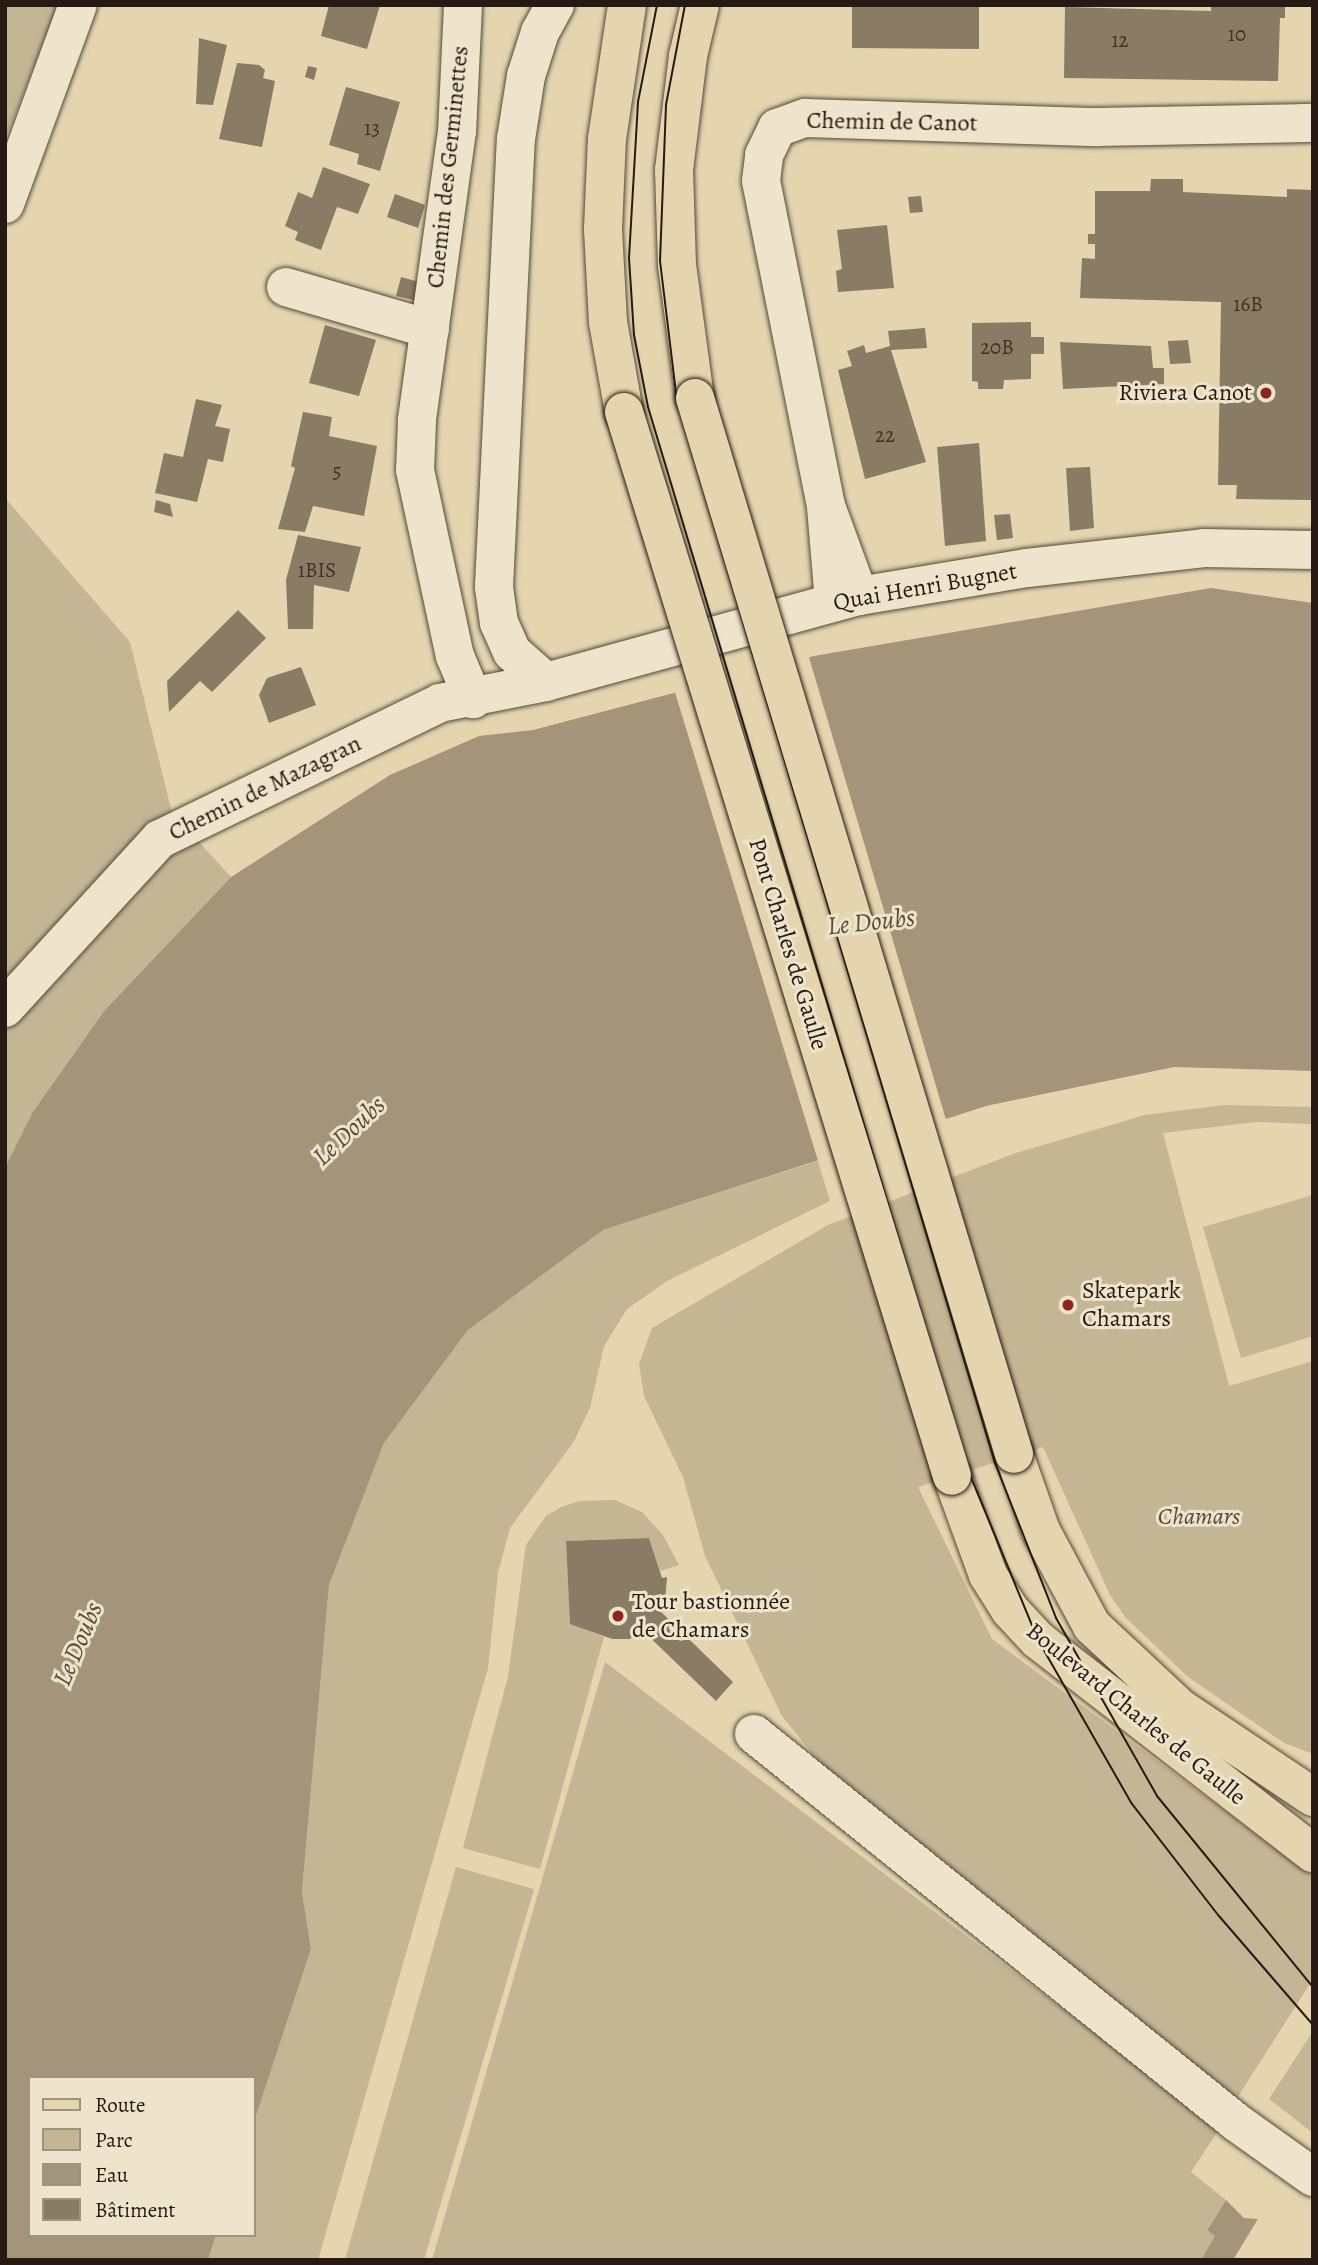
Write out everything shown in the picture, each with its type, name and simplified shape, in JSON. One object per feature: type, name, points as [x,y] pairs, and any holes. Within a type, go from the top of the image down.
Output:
[{"type":"main road","name":"Pont Charles de Gaulle","points":[[627,5],[607,139],[603,229],[608,322],[624,412],[952,1476]]},
{"type":"main road","name":"Boulevard Charles de Gaulle","points":[[700,5],[688,55],[674,170],[677,265],[695,398],[1014,1454],[1041,1531],[1092,1626],[1116,1653],[1180,1708],[1313,1797]]},
{"type":"main road","name":"Boulevard Charles de Gaulle","points":[[952,1476],[988,1575],[1010,1610],[1038,1640],[1313,1853]]},
{"type":"street","points":[[5,204],[78,5]]},
{"type":"street","name":"Chemin des Germinettes","points":[[463,5],[457,131],[430,329],[415,470],[455,656],[473,699]]},
{"type":"street","points":[[547,682],[512,652],[499,623],[494,586],[516,139],[526,76],[540,32],[555,5]]},
{"type":"street","name":"Chemin de Canot","points":[[846,599],[761,181],[764,155],[778,128],[805,118],[1097,127],[1313,123]]},
{"type":"street","points":[[286,287],[430,329]]},
{"type":"street","name":"Quai Henri Bugnet","points":[[547,682],[846,599],[1027,568],[1204,548],[1313,550]]},
{"type":"street","name":"Chemin de Mazagran","points":[[5,1008],[160,839],[440,703],[473,699],[547,682]]},
{"type":"street","points":[[754,1734],[1226,2113],[1313,2177]]},
{"type":"green space","points":[[5,5],[58,5],[5,140]]},
{"type":"green space","points":[[5,498],[130,642],[172,813],[231,877],[105,1010],[5,1168]]},
{"type":"green space","name":"Chamars","points":[[1224,1105],[1313,1107],[1313,1124],[1256,1122],[1163,1133],[1229,1386],[1313,1361],[1313,1754],[1284,1743],[1188,1677],[1126,1618],[1110,1595],[1043,1447],[918,1487],[992,1639],[1313,1876],[1313,1979],[1232,2106],[854,1805],[782,1716],[705,1556],[683,1477],[644,1396],[639,1364],[652,1328],[828,1225],[1013,1154],[1145,1115]]},
{"type":"green space","points":[[818,1161],[830,1201],[667,1281],[627,1309],[604,1346],[590,1408],[573,1443],[510,1528],[498,1573],[488,1668],[318,2260],[208,2260],[215,2237],[256,2237],[256,2116],[311,1949],[302,1892],[329,1585],[384,1443],[468,1330],[603,1230]]},
{"type":"green space","points":[[1313,1195],[1313,1336],[1241,1358],[1203,1227]]},
{"type":"green space","points":[[615,1500],[642,1512],[663,1535],[679,1565],[660,1571],[649,1538],[566,1541],[570,1623],[604,1637],[540,1869],[463,1848],[508,1676],[526,1545],[546,1516],[561,1507],[580,1501]]},
{"type":"green space","points":[[605,1662],[1220,2128],[1191,2172],[1226,2200],[1207,2229],[1216,2236],[1201,2260],[432,2260]]},
{"type":"green space","points":[[456,1867],[534,1889],[424,2260],[345,2260]]},
{"type":"green space","points":[[1313,2031],[1313,2133],[1269,2099]]},
{"type":"water","name":"Le Doubs","points":[[1211,588],[1313,603],[1313,1071],[1174,1067],[986,1106],[603,1230],[468,1330],[384,1443],[329,1585],[302,1892],[311,1949],[256,2116],[256,2076],[28,2076],[28,2237],[215,2237],[208,2260],[5,2260],[5,1168],[33,1112],[105,1010],[231,877],[390,775],[479,736],[533,730],[814,656]]},
{"type":"water","points":[[1226,2200],[1244,2218],[1258,2219],[1233,2260],[1201,2260],[1215,2236],[1207,2230]]},
{"type":"pier","points":[[808,654],[947,1123],[819,1164],[674,689]]},
{"type":"building","points":[[329,5],[380,5],[367,49],[321,36]]},
{"type":"building","points":[[852,5],[979,5],[979,49],[852,48]]},
{"type":"building","points":[[1211,5],[1285,5],[1285,18],[1280,18],[1278,81],[1064,78],[1065,7],[1211,11]]},
{"type":"building","points":[[199,38],[227,45],[213,105],[196,104]]},
{"type":"building","points":[[237,63],[259,65],[265,70],[263,78],[275,81],[262,147],[219,139]]},
{"type":"building","points":[[308,66],[317,68],[314,80],[305,77]]},
{"type":"building","points":[[346,87],[400,102],[380,171],[357,164],[359,154],[329,145]]},
{"type":"building","points":[[323,167],[370,184],[358,214],[337,207],[321,250],[295,240],[298,232],[285,226],[298,192],[312,198]]},
{"type":"building","name":"Riviera Canot","points":[[1151,179],[1183,179],[1183,192],[1287,197],[1287,189],[1313,190],[1313,500],[1236,499],[1237,485],[1218,485],[1221,302],[1080,298],[1082,258],[1095,259],[1095,244],[1088,244],[1088,234],[1095,234],[1095,191],[1150,191]]},
{"type":"building","points":[[395,194],[425,205],[418,228],[387,217]]},
{"type":"building","points":[[921,196],[923,212],[910,213],[908,197]]},
{"type":"building","points":[[887,225],[894,288],[838,292],[836,271],[842,269],[837,230]]},
{"type":"building","points":[[401,277],[419,282],[414,300],[396,296]]},
{"type":"building","points":[[1031,322],[1031,337],[1044,337],[1044,354],[1031,354],[1031,379],[1004,380],[1003,389],[978,389],[978,382],[972,381],[972,323]]},
{"type":"building","points":[[325,325],[376,340],[359,396],[309,383]]},
{"type":"building","points":[[925,328],[927,348],[891,350],[926,462],[865,479],[838,370],[852,366],[847,351],[864,345],[866,353],[890,346],[888,331]]},
{"type":"building","points":[[1188,340],[1191,363],[1170,364],[1168,341]]},
{"type":"building","points":[[1060,342],[1151,346],[1153,368],[1164,368],[1164,384],[1063,389]]},
{"type":"building","points":[[196,399],[222,405],[215,426],[230,429],[223,462],[208,459],[197,502],[155,493],[164,453],[183,457]]},
{"type":"building","points":[[303,412],[332,417],[329,436],[377,446],[364,516],[313,506],[305,532],[278,529],[295,468],[291,466]]},
{"type":"building","points":[[979,443],[986,541],[945,546],[937,447]]},
{"type":"building","points":[[1090,467],[1094,528],[1070,531],[1066,468]]},
{"type":"building","points":[[156,500],[170,504],[173,517],[154,512]]},
{"type":"building","points":[[1010,514],[1013,538],[997,540],[994,515]]},
{"type":"building","points":[[298,535],[361,547],[349,592],[314,585],[313,629],[288,629],[286,580]]},
{"type":"building","points":[[238,610],[266,638],[212,692],[200,681],[169,712],[167,681]]},
{"type":"building","points":[[301,667],[316,705],[269,723],[259,695],[267,678]]},
{"type":"building","name":"Tour bastionnée de Chamars","points":[[649,1538],[662,1578],[667,1577],[665,1601],[658,1609],[733,1682],[716,1701],[640,1628],[630,1639],[612,1639],[570,1624],[566,1541]]},
{"type":"tram line","points":[[657,5],[638,102],[629,258],[634,335],[648,407],[968,1470],[1038,1640],[1132,1804],[1219,1916],[1313,2025]]},
{"type":"tram line","points":[[685,5],[666,105],[660,261],[677,401],[995,1463],[1056,1618],[1157,1796],[1313,1987]]},
{"type":"place","name":"Riviera Canot","points":[[1266,393]]},
{"type":"place","name":"Skatepark Chamars","points":[[1068,1305]]},
{"type":"place","name":"Tour bastionnée de Chamars","points":[[618,1616]]}]
